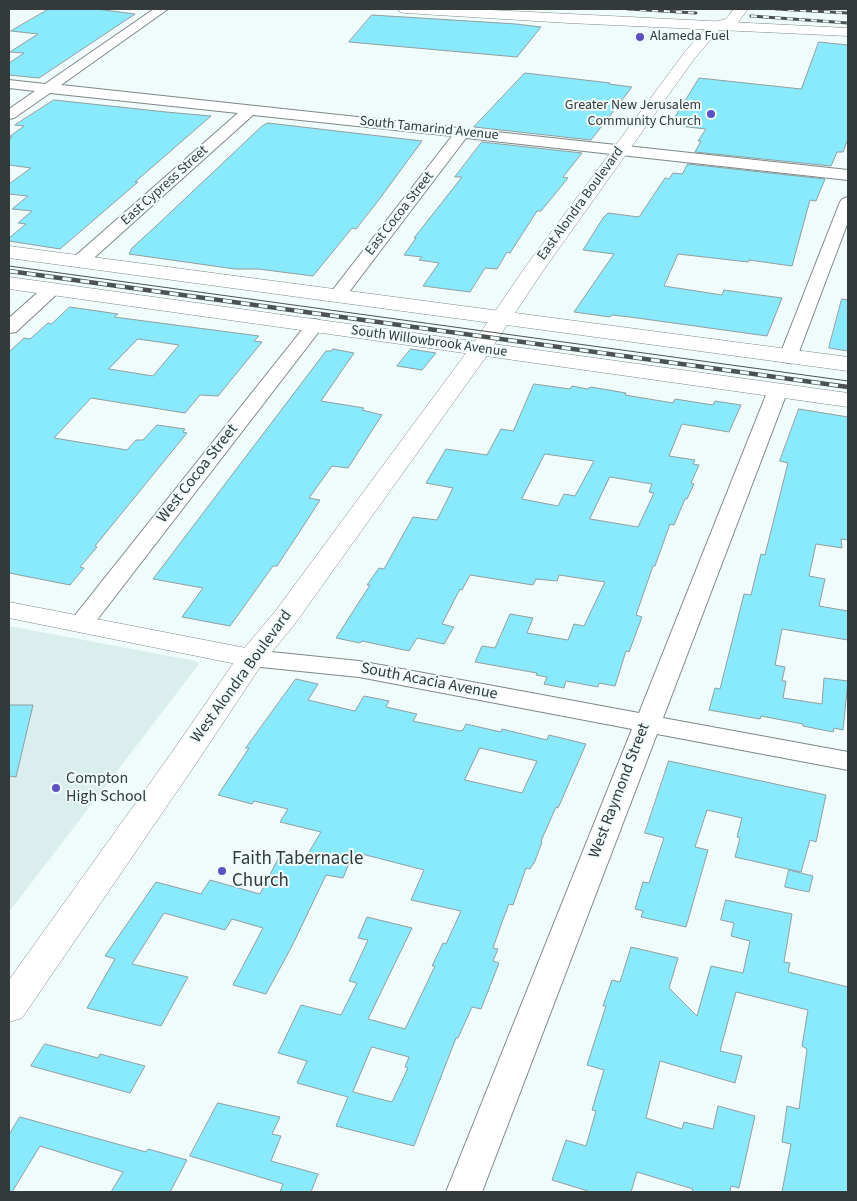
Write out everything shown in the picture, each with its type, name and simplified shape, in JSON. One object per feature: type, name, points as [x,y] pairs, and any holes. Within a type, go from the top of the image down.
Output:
[{"type":"main road","points":[[405,9],[716,19],[848,32]]},
{"type":"main road","name":"East Alondra Boulevard","points":[[483,344],[620,150],[716,19],[731,22],[741,9]]},
{"type":"main road","points":[[9,252],[848,364]]},
{"type":"main road","name":"South Willowbrook Avenue","points":[[9,283],[315,325],[483,344],[848,400]]},
{"type":"main road","name":"West Alondra Boulevard","points":[[9,1008],[186,755],[251,658],[284,619],[483,344]]},
{"type":"main road","name":"South Acacia Avenue","points":[[9,610],[251,658]]},
{"type":"street","points":[[9,115],[162,9]]},
{"type":"street","name":"South Tamarind Avenue","points":[[9,84],[848,174]]},
{"type":"street","name":"East Cypress Street","points":[[80,261],[250,110]]},
{"type":"street","name":"East Cocoa Street","points":[[337,296],[462,133]]},
{"type":"street","points":[[788,356],[848,202]]},
{"type":"street","points":[[9,328],[52,289]]},
{"type":"street","name":"West Cocoa Street","points":[[81,624],[315,325]]},
{"type":"street","name":"West Raymond Street","points":[[464,1192],[646,723],[778,390]]},
{"type":"street","name":"South Acacia Avenue","points":[[251,658],[359,669],[848,761]]},
{"type":"shaded area","name":"Compton High School","points":[[9,626],[196,661],[199,664],[9,912]]},
{"type":"building","points":[[49,9],[96,9],[135,14],[39,78],[9,75],[9,63],[24,53],[10,52],[38,34],[11,31]]},
{"type":"building","points":[[372,15],[541,27],[517,57],[349,42]]},
{"type":"building","points":[[819,42],[848,45],[848,139],[843,152],[837,152],[831,166],[695,152],[701,141],[698,141],[706,129],[670,125],[699,78],[801,89]]},
{"type":"building","points":[[525,73],[632,87],[591,140],[474,127]]},
{"type":"building","points":[[54,100],[211,116],[60,249],[9,241],[9,238],[26,224],[18,223],[32,211],[12,209],[28,196],[9,194],[9,184],[31,168],[9,165],[9,140],[12,137],[9,137],[24,126],[15,125]]},
{"type":"building","points":[[268,123],[422,141],[356,229],[352,228],[313,276],[258,269],[235,269],[129,254],[132,248],[262,126]]},
{"type":"building","points":[[482,142],[582,153],[563,177],[568,178],[541,211],[537,211],[510,253],[507,252],[497,269],[485,268],[470,292],[423,286],[439,263],[419,260],[422,257],[404,255],[416,238],[414,238],[462,177],[455,177]]},
{"type":"building","points":[[688,164],[825,179],[816,201],[810,200],[792,266],[678,254],[664,286],[722,295],[724,290],[782,298],[767,336],[630,317],[612,315],[610,317],[574,312],[614,254],[583,250],[603,218],[608,213],[639,217],[665,178],[669,179],[673,173],[682,174]]},
{"type":"building","points":[[842,299],[848,300],[848,351],[829,348]]},
{"type":"building","points":[[70,307],[118,314],[114,317],[259,336],[254,341],[262,342],[218,396],[200,395],[185,413],[91,398],[54,438],[127,450],[136,440],[143,440],[157,425],[185,429],[183,432],[187,433],[95,546],[97,547],[80,567],[84,568],[70,585],[9,573],[9,352],[24,338],[30,339],[48,323],[51,324]],"holes":[[[138,339],[179,345],[153,376],[109,369]]]},
{"type":"building","points":[[333,349],[354,353],[321,401],[364,408],[362,410],[382,415],[348,468],[332,466],[309,498],[320,500],[306,522],[277,566],[273,566],[230,626],[182,617],[203,588],[153,579],[326,351]]},
{"type":"building","points":[[411,349],[436,353],[422,370],[397,366]]},
{"type":"building","points":[[534,384],[570,389],[572,386],[587,389],[591,387],[673,403],[675,399],[713,405],[715,401],[741,405],[729,432],[682,424],[669,456],[695,460],[693,464],[699,465],[691,483],[694,484],[687,499],[685,499],[674,525],[670,524],[655,566],[653,566],[636,615],[642,617],[629,652],[626,651],[615,686],[599,683],[598,687],[566,681],[564,688],[544,684],[547,677],[536,675],[537,673],[475,662],[482,646],[495,648],[510,614],[533,618],[527,633],[568,640],[574,624],[584,626],[605,582],[559,575],[557,581],[536,579],[533,585],[470,575],[462,590],[460,589],[442,624],[454,627],[444,644],[417,638],[409,651],[362,641],[360,643],[336,638],[370,585],[367,585],[379,568],[384,569],[413,517],[437,520],[453,488],[426,483],[446,449],[487,455],[501,429],[513,431]],"holes":[[[545,454],[594,461],[575,496],[564,494],[558,506],[522,499]],[[610,477],[652,484],[649,492],[654,493],[638,527],[590,519]]]},
{"type":"building","points":[[799,409],[848,417],[848,540],[841,539],[842,548],[816,544],[809,576],[825,579],[819,606],[848,611],[848,640],[782,629],[775,665],[785,667],[782,681],[786,681],[783,698],[822,704],[824,678],[848,681],[843,730],[834,728],[833,732],[761,716],[760,719],[709,710],[715,688],[720,689],[744,594],[751,595],[761,554],[765,555],[788,463],[780,461]]},
{"type":"building","points":[[296,679],[318,684],[308,700],[355,711],[364,696],[389,701],[386,707],[417,714],[413,721],[460,731],[463,730],[466,724],[501,732],[502,729],[547,740],[549,735],[586,744],[558,808],[556,807],[541,841],[535,861],[530,869],[526,868],[513,905],[509,904],[493,948],[498,949],[493,961],[499,963],[481,1009],[472,1007],[458,1038],[456,1038],[414,1146],[336,1126],[348,1097],[297,1083],[307,1061],[278,1053],[301,1005],[341,1015],[357,983],[349,981],[368,940],[358,938],[367,917],[412,928],[368,1019],[405,1029],[435,966],[432,966],[443,943],[446,944],[461,911],[411,900],[424,870],[358,853],[357,855],[353,854],[343,878],[326,875],[292,946],[266,994],[233,985],[263,928],[232,919],[225,930],[164,913],[132,964],[188,977],[161,1026],[87,1008],[115,959],[105,956],[156,882],[201,894],[210,880],[260,894],[279,857],[303,862],[321,832],[280,822],[288,809],[254,801],[252,804],[218,795],[249,748],[246,748]],"holes":[[[480,748],[537,761],[522,793],[465,780]],[[372,1047],[409,1057],[405,1067],[408,1068],[392,1102],[353,1092]]]},
{"type":"building","points":[[9,705],[33,705],[16,777],[9,776]]},
{"type":"building","points":[[669,761],[826,795],[816,842],[810,840],[801,872],[735,857],[740,838],[737,837],[742,818],[707,810],[695,847],[708,850],[686,927],[641,917],[643,911],[635,909],[643,882],[649,883],[664,838],[645,833]]},
{"type":"building","points":[[789,870],[813,876],[809,892],[785,887]]},
{"type":"building","points":[[726,900],[792,914],[784,962],[790,963],[788,972],[848,987],[848,1192],[782,1192],[791,1144],[782,1142],[787,1106],[799,1109],[807,1049],[802,1046],[808,1010],[736,992],[720,1051],[742,1056],[735,1083],[660,1061],[646,1118],[682,1129],[684,1122],[713,1129],[718,1106],[755,1116],[739,1188],[731,1186],[730,1192],[692,1192],[693,1189],[637,1172],[631,1192],[591,1192],[552,1180],[566,1140],[586,1146],[596,1111],[592,1110],[604,1070],[587,1065],[606,1006],[603,1006],[612,980],[620,982],[631,947],[678,958],[669,988],[697,1016],[711,966],[743,973],[750,941],[731,936],[734,923],[721,920]]},
{"type":"building","points":[[45,1044],[98,1058],[100,1054],[145,1066],[130,1093],[31,1066]]},
{"type":"building","points":[[218,1103],[280,1117],[272,1134],[281,1136],[271,1161],[318,1174],[311,1192],[280,1192],[283,1184],[190,1156]]},
{"type":"building","points":[[20,1117],[146,1152],[148,1149],[187,1160],[170,1192],[111,1192],[123,1172],[40,1146],[12,1192],[9,1192],[9,1135]]},
{"type":"tram line","points":[[9,266],[848,381]]},
{"type":"railway","points":[[628,9],[696,13]]},
{"type":"railway","points":[[776,9],[848,13]]},
{"type":"railway","points":[[751,16],[848,23]]},
{"type":"railway","points":[[9,271],[848,387]]},
{"type":"place","name":"Alameda Fuel","points":[[640,37]]},
{"type":"place","name":"Greater New Jerusalem Community Church","points":[[711,114]]},
{"type":"place","name":"Compton High School","points":[[56,788]]},
{"type":"place","name":"Faith Tabernacle Church","points":[[222,871]]}]
